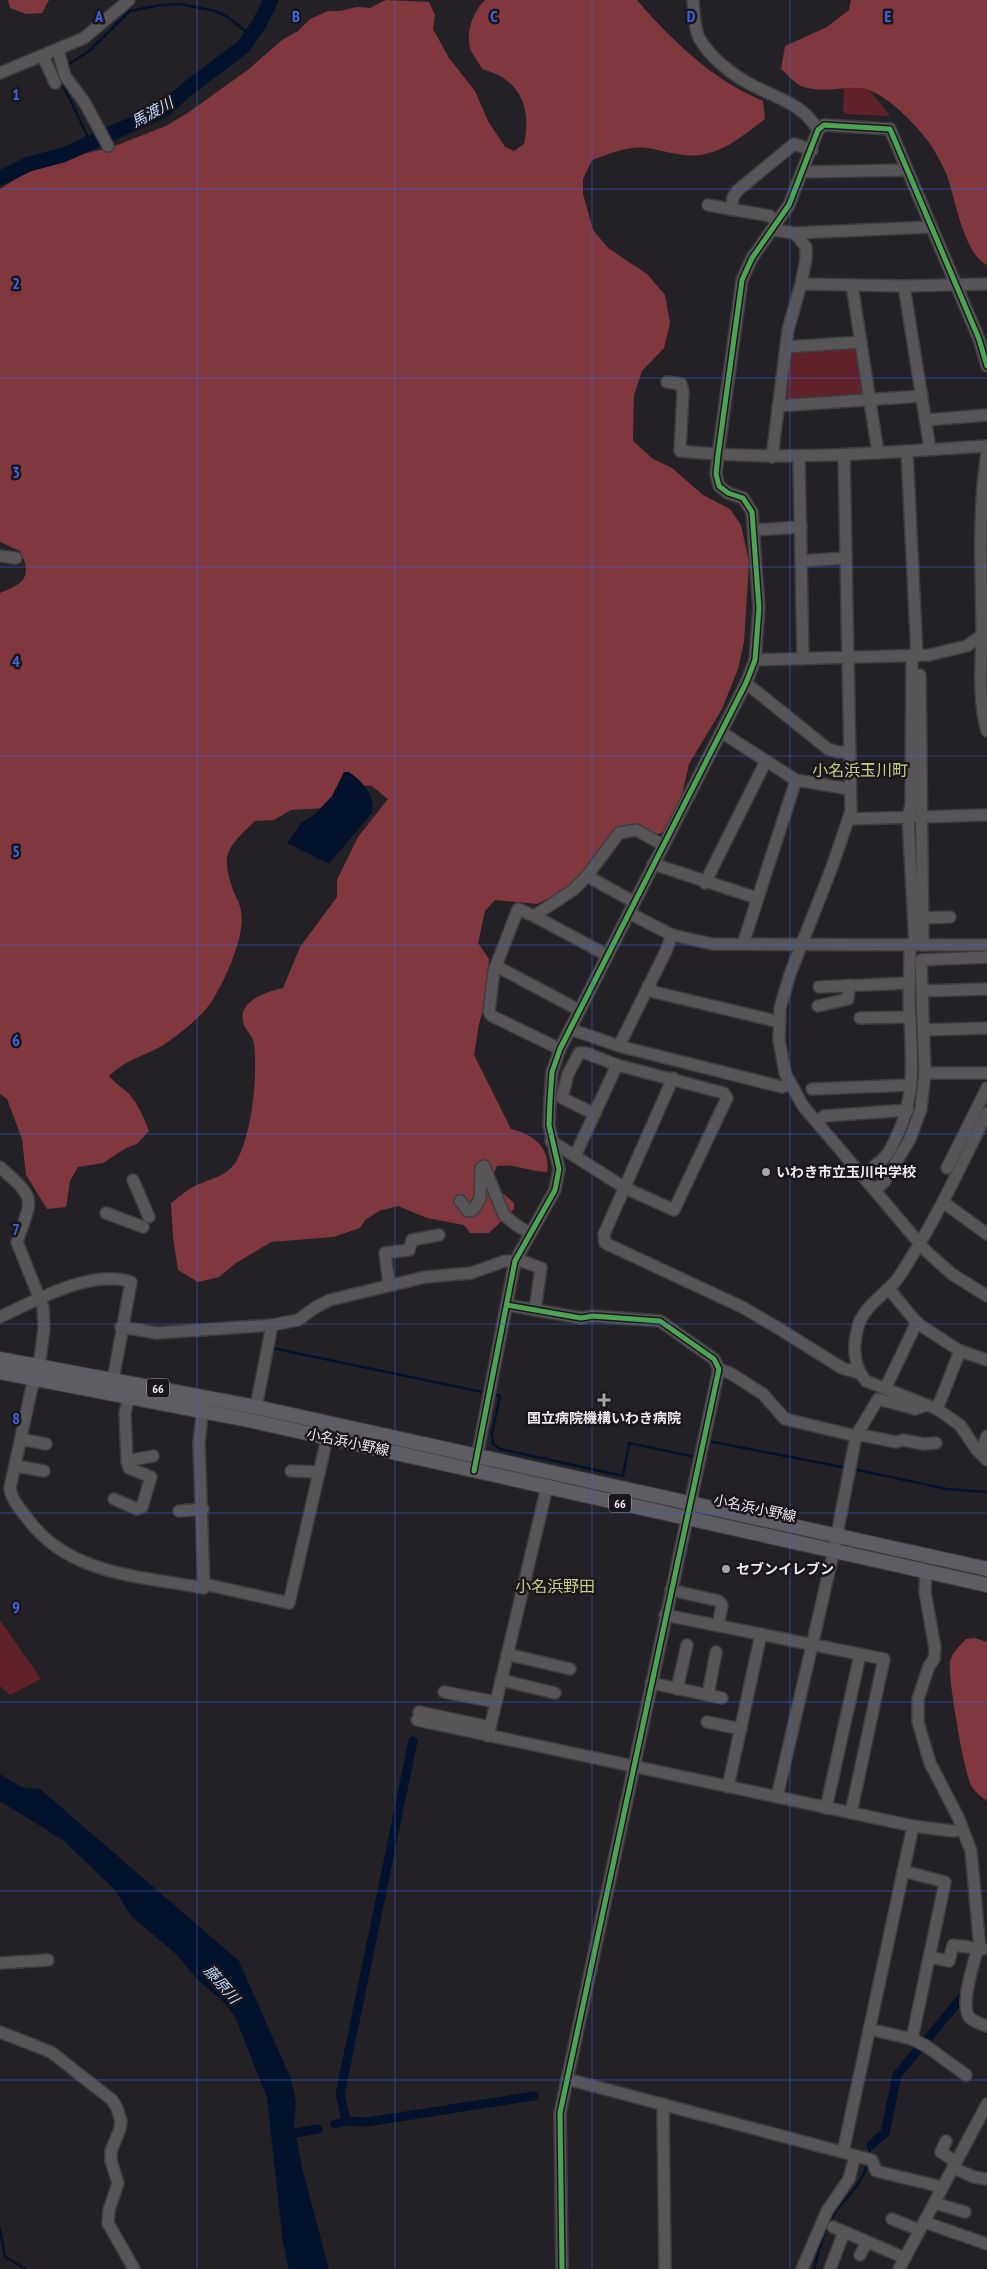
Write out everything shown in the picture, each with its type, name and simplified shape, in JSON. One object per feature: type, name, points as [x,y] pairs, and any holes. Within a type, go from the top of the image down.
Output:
[{"type":"main road","name":"小名浜小野線","points":[[0,1360],[37,1373],[129,1396],[256,1407],[477,1456],[688,1511],[835,1544],[987,1569]]},
{"type":"main road","name":"小名浜小野線","points":[[0,1372],[37,1373],[113,1380],[327,1438],[547,1487],[688,1511]]},
{"type":"main road","name":"小名浜小野線","points":[[835,1544],[926,1571],[987,1585]]},
{"type":"street","points":[[0,73],[84,38],[129,0]]},
{"type":"street","points":[[693,0],[699,37],[728,70],[749,84],[802,109],[811,118],[818,130]]},
{"type":"street","points":[[58,50],[65,76],[85,103],[108,146]]},
{"type":"street","points":[[43,56],[56,83]]},
{"type":"street","points":[[474,1471],[515,1261],[555,1190],[559,1169],[551,1141],[549,1125],[552,1072],[560,1049],[579,1010],[746,683],[755,660],[760,608],[752,512],[743,498],[728,493],[719,486],[716,474],[718,455],[742,280],[752,258],[790,205],[818,130],[824,125],[890,129],[979,339],[987,366]]},
{"type":"street","points":[[732,210],[733,197],[738,190],[794,144],[812,150]]},
{"type":"street","points":[[803,172],[907,170]]},
{"type":"street","points":[[708,205],[770,216],[775,226],[795,233],[930,227]]},
{"type":"street","points":[[772,457],[788,330],[806,259],[806,247],[795,233]]},
{"type":"street","points":[[801,284],[904,286],[987,284]]},
{"type":"street","points":[[852,285],[878,453]]},
{"type":"street","points":[[904,286],[930,449]]},
{"type":"street","points":[[786,347],[861,342]]},
{"type":"street","points":[[668,382],[681,384],[683,392],[680,451],[718,455],[799,457],[987,446]]},
{"type":"street","points":[[778,406],[922,396]]},
{"type":"street","points":[[926,420],[987,415]]},
{"type":"street","points":[[875,1165],[882,1161],[891,1148],[908,1110],[911,1085],[910,983],[916,945],[923,918],[916,656],[907,451]]},
{"type":"street","points":[[986,725],[981,540],[987,453]]},
{"type":"street","points":[[844,455],[851,811],[783,1000],[779,1040],[786,1073],[803,1106],[919,1242],[952,1274],[987,1296]]},
{"type":"street","points":[[799,457],[803,659]]},
{"type":"street","points":[[754,530],[801,527]]},
{"type":"street","points":[[0,556],[16,558]]},
{"type":"street","points":[[801,561],[846,558]]},
{"type":"street","points":[[755,660],[916,656],[957,649],[975,642],[984,634]]},
{"type":"street","points":[[916,656],[912,804],[908,818],[916,945]]},
{"type":"street","points":[[746,683],[828,749],[838,752],[850,752]]},
{"type":"street","points":[[721,732],[796,780],[850,789]]},
{"type":"street","points":[[705,883],[766,761]]},
{"type":"street","points":[[743,944],[796,780]]},
{"type":"street","points":[[849,819],[987,815]]},
{"type":"street","points":[[534,916],[559,901],[587,876],[619,833],[636,830],[663,845]]},
{"type":"street","points":[[653,864],[705,883],[757,898]]},
{"type":"street","points":[[587,876],[672,935],[712,944],[987,945]]},
{"type":"street","points":[[560,1049],[492,1016],[490,1012],[496,966],[518,908],[607,955]]},
{"type":"street","points":[[923,918],[950,917]]},
{"type":"street","points":[[619,1046],[672,935]]},
{"type":"street","points":[[874,1190],[885,1181],[910,1139],[921,1109],[924,1073],[920,960],[987,957]]},
{"type":"street","points":[[496,966],[579,1010]]},
{"type":"street","points":[[819,987],[910,983]]},
{"type":"street","points":[[818,1006],[848,999],[848,985]]},
{"type":"street","points":[[648,986],[654,992],[780,1022]]},
{"type":"street","points":[[922,991],[987,989]]},
{"type":"street","points":[[860,1018],[910,1017]]},
{"type":"street","points":[[923,1030],[987,1028]]},
{"type":"street","points":[[570,1029],[619,1046],[782,1086],[791,1084]]},
{"type":"street","points":[[551,1141],[625,1188],[674,1210],[726,1098],[724,1093],[674,1078],[617,1065],[586,1053],[579,1053],[568,1074],[562,1098],[595,1114]]},
{"type":"street","points":[[575,1156],[617,1065]]},
{"type":"street","points":[[924,1073],[987,1073]]},
{"type":"street","points":[[674,1078],[604,1234],[605,1243],[744,1308],[842,1368],[859,1373]]},
{"type":"street","points":[[812,1089],[911,1085]]},
{"type":"street","points":[[947,1168],[987,1088]]},
{"type":"street","points":[[817,1122],[824,1116],[908,1110]]},
{"type":"street","points":[[984,1456],[976,1449],[960,1425],[932,1407],[866,1381],[859,1373],[856,1363],[858,1325],[866,1312],[889,1289],[910,1259],[942,1202],[987,1113]]},
{"type":"street","points":[[460,1201],[468,1211],[475,1208],[480,1199],[481,1168],[484,1166],[504,1215],[530,1233]]},
{"type":"street","points":[[0,1167],[25,1189],[30,1206],[17,1242],[40,1299],[44,1317],[37,1373],[31,1391],[10,1488],[12,1496],[30,1522],[56,1548],[92,1566],[204,1588],[203,1509],[199,1443],[203,1403]]},
{"type":"street","points":[[106,1213],[146,1222],[133,1180]]},
{"type":"street","points":[[942,1202],[987,1234]]},
{"type":"street","points":[[389,1284],[385,1253],[409,1250],[412,1240],[439,1235]]},
{"type":"street","points":[[122,1327],[157,1333],[272,1325],[298,1320],[330,1300],[389,1284],[426,1277],[459,1275],[489,1265],[515,1261],[522,1261],[541,1270],[535,1310]]},
{"type":"street","points":[[0,1317],[40,1299],[90,1281],[108,1277],[131,1282],[113,1380]]},
{"type":"street","points":[[889,1289],[916,1322],[960,1351],[987,1360]]},
{"type":"street","points":[[506,1305],[582,1318],[593,1316],[660,1321],[714,1359],[719,1369],[560,2113],[562,2269]]},
{"type":"street","points":[[885,1389],[916,1322]]},
{"type":"street","points":[[256,1407],[272,1325]]},
{"type":"street","points":[[932,1407],[960,1351]]},
{"type":"street","points":[[719,1369],[730,1373],[763,1394],[785,1419],[856,1436],[861,1435],[896,1442],[903,1440],[924,1444],[936,1443]]},
{"type":"street","points":[[114,1499],[137,1509],[142,1507],[151,1477],[129,1468],[127,1461],[125,1413],[129,1396]]},
{"type":"street","points":[[777,1797],[835,1544],[856,1436],[878,1399],[915,1409],[932,1407]]},
{"type":"street","points":[[984,1456],[987,1436]]},
{"type":"street","points":[[204,1584],[239,1586],[290,1603],[327,1438]]},
{"type":"street","points":[[21,1439],[46,1444]]},
{"type":"street","points":[[127,1461],[153,1456]]},
{"type":"street","points":[[16,1466],[44,1471]]},
{"type":"street","points":[[291,1471],[318,1472]]},
{"type":"street","points":[[489,1731],[547,1487]]},
{"type":"street","points":[[179,1511],[203,1509]]},
{"type":"street","points":[[926,1571],[925,1592],[935,1648],[934,1659],[929,1666],[918,1698],[918,1722],[930,1763],[958,1817],[971,1851],[981,1949],[966,1998],[966,2009],[973,2020],[987,2026]]},
{"type":"street","points":[[671,1590],[720,1601],[722,1605],[718,1626]]},
{"type":"street","points":[[665,1615],[884,1659],[851,1813]]},
{"type":"street","points":[[728,1787],[761,1634]]},
{"type":"street","points":[[677,1689],[687,1645]]},
{"type":"street","points":[[708,1696],[716,1652]]},
{"type":"street","points":[[507,1654],[570,1668]]},
{"type":"street","points":[[826,1808],[860,1655]]},
{"type":"street","points":[[501,1680],[555,1693]]},
{"type":"street","points":[[651,1684],[722,1698]]},
{"type":"street","points":[[444,1692],[496,1702]]},
{"type":"street","points":[[418,1716],[489,1731],[633,1767],[826,1808],[913,1826],[953,1831],[962,1830]]},
{"type":"street","points":[[706,1722],[741,1729]]},
{"type":"street","points":[[843,2152],[913,1826]]},
{"type":"street","points":[[903,1871],[945,1882],[912,2039]]},
{"type":"street","points":[[929,1956],[949,1961],[953,1945],[981,1949]]},
{"type":"street","points":[[0,1963],[48,1960]]},
{"type":"street","points":[[869,2030],[912,2039],[926,2046],[966,2075]]},
{"type":"street","points":[[0,2032],[51,2052],[112,2100],[118,2108],[120,2129],[111,2156],[118,2184],[109,2210],[108,2223],[134,2269]]},
{"type":"street","points":[[567,2079],[872,2160],[876,2171],[942,2187]]},
{"type":"street","points":[[663,2104],[665,2269]]},
{"type":"street","points":[[899,2269],[987,2104]]},
{"type":"street","points":[[946,2141],[941,2150],[954,2165],[974,2177],[987,2179]]},
{"type":"street","points":[[802,2269],[827,2211],[849,2179],[855,2156]]},
{"type":"street","points":[[934,2203],[965,2212]]},
{"type":"street","points":[[892,2219],[987,2244]]},
{"type":"street","points":[[830,2269],[838,2229],[905,2258]]},
{"type":"street","points":[[860,2256],[867,2242]]},
{"type":"shaded area","points":[[8,0],[49,0],[42,13],[26,14],[10,8]]},
{"type":"shaded area","points":[[386,0],[429,2],[435,15],[433,29],[449,58],[475,91],[488,121],[505,147],[514,151],[524,144],[526,131],[526,118],[520,96],[506,80],[482,69],[470,48],[470,28],[477,10],[485,0],[637,0],[664,30],[710,71],[763,101],[765,119],[737,140],[714,152],[691,156],[641,147],[626,149],[592,160],[583,179],[583,194],[593,230],[608,248],[647,274],[665,295],[670,323],[664,348],[642,371],[634,395],[633,441],[653,459],[672,468],[703,495],[730,509],[741,525],[749,562],[744,642],[738,669],[722,709],[689,764],[679,808],[664,832],[656,835],[625,827],[577,884],[537,904],[495,900],[485,911],[478,943],[489,959],[485,1003],[479,1024],[474,1055],[511,1129],[533,1138],[543,1149],[548,1163],[547,1172],[503,1165],[497,1166],[492,1177],[494,1189],[504,1194],[514,1203],[514,1209],[489,1233],[470,1233],[464,1225],[427,1218],[398,1206],[379,1211],[365,1220],[360,1228],[333,1237],[271,1242],[236,1263],[219,1277],[198,1282],[178,1270],[173,1237],[171,1203],[190,1189],[223,1174],[233,1166],[242,1149],[247,1135],[253,1104],[255,1071],[254,1044],[243,1023],[243,1013],[245,1008],[254,999],[265,993],[283,988],[300,947],[337,897],[337,880],[358,837],[388,799],[372,786],[353,785],[325,808],[291,810],[274,820],[255,821],[238,838],[229,851],[227,867],[233,890],[239,903],[242,921],[233,959],[216,995],[199,1016],[179,1034],[158,1048],[126,1063],[109,1076],[133,1099],[149,1131],[137,1144],[126,1148],[103,1163],[78,1167],[70,1181],[66,1207],[47,1209],[26,1175],[22,1139],[7,1099],[0,1094],[0,593],[15,586],[24,578],[26,567],[20,551],[0,542],[0,189],[27,172],[79,155],[112,147],[166,126],[249,69],[282,40],[298,31],[310,19],[328,11],[340,11],[357,7],[370,8]]},
{"type":"shaded area","points":[[851,0],[987,0],[987,265],[979,259],[966,237],[946,173],[940,160],[927,140],[907,117],[889,101],[871,91],[862,88],[824,90],[809,88],[798,85],[781,69],[785,46],[827,27],[849,10]]},
{"type":"shaded area","points":[[853,84],[870,91],[890,116],[846,114],[843,111],[844,89]]},
{"type":"shaded area","points":[[858,348],[865,393],[863,397],[786,403],[784,400],[790,354],[793,350]]},
{"type":"shaded area","points":[[0,1620],[41,1679],[10,1695],[0,1686]]},
{"type":"shaded area","points":[[975,1638],[987,1642],[987,1801],[974,1790],[968,1776],[951,1684],[950,1661],[953,1655],[966,1639]]},
{"type":"water","points":[[344,772],[349,772],[363,784],[370,795],[373,807],[372,813],[329,864],[287,843],[301,823],[315,814],[332,796]]},
{"type":"water","name":"藤原川","points":[[0,1774],[21,1787],[40,1789],[239,1961],[291,2079],[296,2102],[294,2127],[303,2172],[329,2269],[289,2269],[283,2243],[267,2098],[236,2019],[227,2005],[198,1980],[176,1954],[131,1916],[115,1890],[64,1841],[0,1801]]},
{"type":"waterway","name":"馬渡川","points":[[0,178],[29,164],[63,155],[164,110],[187,89],[243,47],[259,24],[271,0]]},
{"type":"waterway","points":[[66,66],[89,51],[130,11],[160,5],[180,4],[215,11],[226,16],[252,36]]},
{"type":"waterway","points":[[60,74],[59,77],[90,141]]},
{"type":"waterway","points":[[272,1348],[487,1393]]},
{"type":"waterway","points":[[492,1394],[500,1396],[492,1433],[493,1444],[500,1449],[623,1476],[629,1443],[695,1457],[695,1455]]},
{"type":"waterway","points":[[708,1441],[847,1468]]},
{"type":"waterway","points":[[853,1469],[947,1489],[987,1492]]},
{"type":"waterway","points":[[346,2121],[340,2094],[413,1741]]},
{"type":"waterway","points":[[871,2145],[885,2133],[897,2075],[964,1995],[965,1989]]},
{"type":"waterway","points":[[335,2124],[346,2121],[367,2122],[534,2096]]},
{"type":"waterway","points":[[284,2135],[318,2129]]},
{"type":"waterway","points":[[869,2156],[871,2145]]},
{"type":"waterway","points":[[814,2269],[830,2220],[859,2183],[868,2161]]},
{"type":"waterway","points":[[0,2229],[5,2257],[26,2269]]},
{"type":"cycle path","points":[[474,1471],[515,1261],[555,1190],[559,1169],[549,1125],[552,1072],[560,1049],[746,683],[755,660],[759,608],[752,512],[743,498],[728,493],[719,486],[716,474],[718,455],[742,280],[752,258],[789,205],[818,130],[824,125],[890,129],[979,339],[987,366]]},
{"type":"cycle path","points":[[507,1305],[581,1318],[593,1316],[660,1321],[714,1359],[719,1369],[560,2113],[562,2269]]},
{"type":"place","name":"いわき市立玉川中学校","points":[[766,1172]]},
{"type":"place","name":"国立病院機構いわき病院","points":[[604,1400]]},
{"type":"place","name":"セブンイレブン","points":[[726,1569]]},
{"type":"district","name":"小名浜玉川町","points":[[860,770]]},
{"type":"district","name":"小名浜野田","points":[[555,1586]]}]
